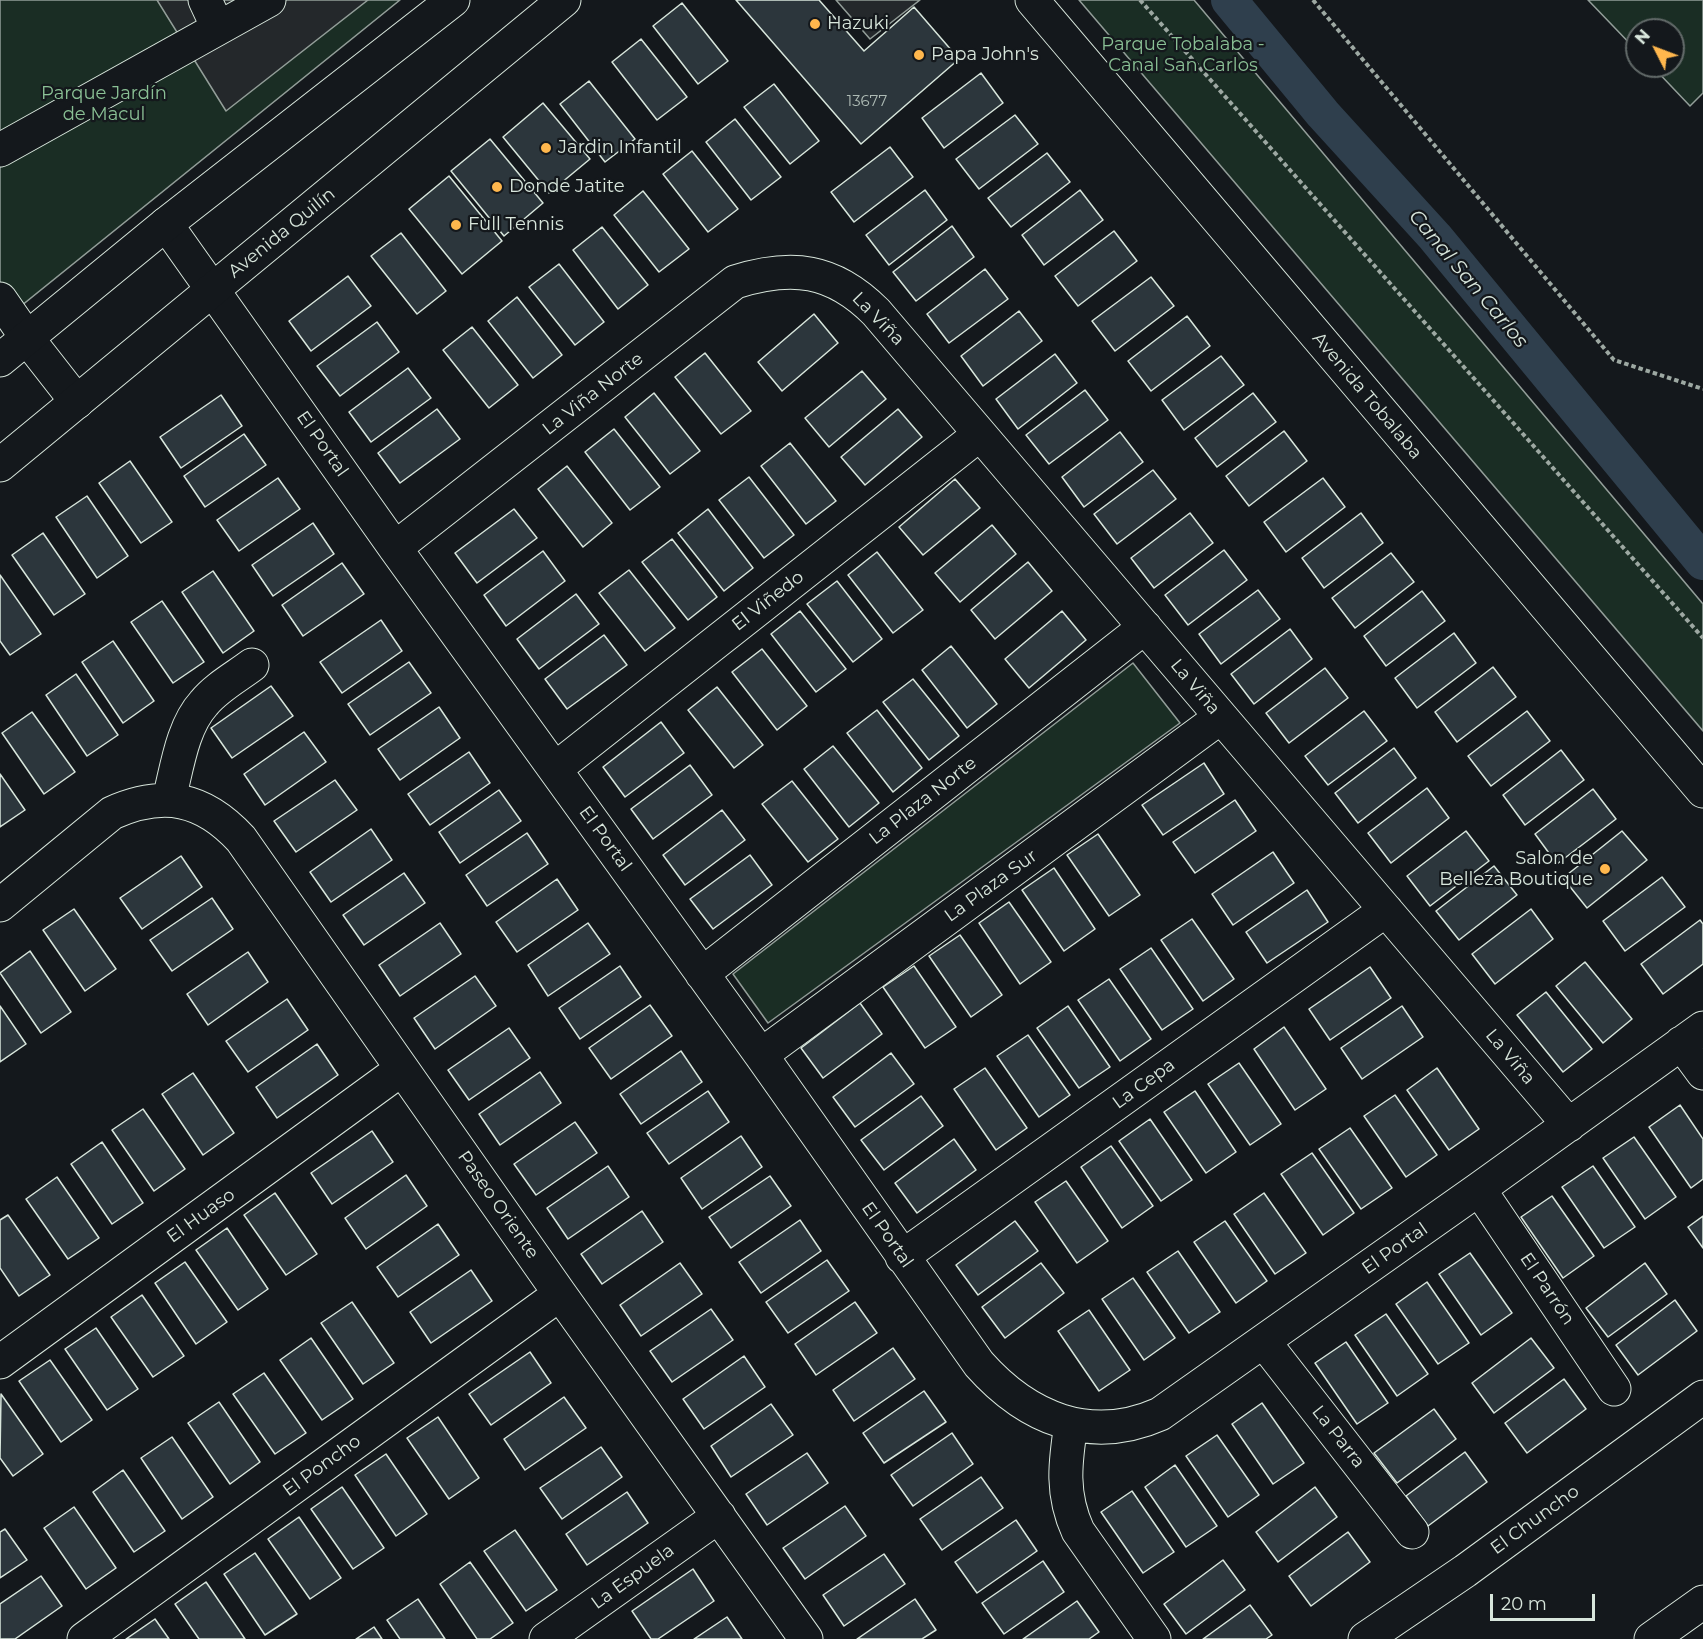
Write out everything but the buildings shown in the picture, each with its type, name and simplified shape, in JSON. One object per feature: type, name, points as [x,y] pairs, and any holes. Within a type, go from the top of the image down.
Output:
[{"type":"street","points":[[0,150],[211,14],[268,0]]},
{"type":"street","points":[[0,360],[166,224],[453,0]]},
{"type":"street","name":"Avenida Quilín","points":[[0,465],[564,0]]},
{"type":"street","name":"Avenida Tobalaba","points":[[1032,0],[1703,791]]},
{"type":"street","name":"El Portal","points":[[166,224],[395,548],[761,1055],[979,1364],[999,1386],[1022,1404],[1071,1424],[1108,1427],[1143,1421],[1175,1405],[1692,1035]]},
{"type":"street","name":"La Viña Norte","points":[[395,548],[735,282],[781,271],[804,273]]},
{"type":"street","name":"La Viña","points":[[804,273],[825,277],[861,297],[1569,1125]]},
{"type":"street","points":[[0,299],[77,402]]},
{"type":"street","name":"El Viñedo","points":[[555,769],[980,434]]},
{"type":"street","name":"La Plaza Norte","points":[[702,974],[1145,627]]},
{"type":"street","points":[[0,905],[112,813],[149,800],[169,799],[189,727],[196,712],[215,692],[252,665]]},
{"type":"street","name":"La Plaza Sur","points":[[761,1055],[1221,717]]},
{"type":"street","name":"Paseo Oriente","points":[[169,799],[190,803],[210,811],[242,839],[560,1294],[806,1639]]},
{"type":"street","name":"La Cepa","points":[[902,1257],[1386,910]]},
{"type":"street","points":[[1692,1035],[1703,1073]]},
{"type":"street","name":"El Huaso","points":[[0,1362],[402,1069]]},
{"type":"street","name":"El Parrón","points":[[1479,1189],[1614,1389]]},
{"type":"street","name":"El Poncho","points":[[84,1639],[560,1294]]},
{"type":"street","name":"La Parra","points":[[1264,1342],[1412,1532]]},
{"type":"street","name":"El Chuncho","points":[[1365,1639],[1466,1571],[1703,1397]]},
{"type":"street","points":[[1071,1424],[1064,1478],[1070,1512],[1078,1531],[1154,1639]]},
{"type":"street","name":"La Espuela","points":[[546,1639],[719,1516]]},
{"type":"street","points":[[1652,1639],[1703,1602]]},
{"type":"path","points":[[1140,0],[1703,638]]},
{"type":"path","points":[[1313,0],[1614,360],[1703,389]]},
{"type":"green space","name":"Parque Jardín de Macul","points":[[0,0],[400,0],[0,323]]},
{"type":"green space","name":"Parque Tobalaba - Canal San Carlos","points":[[1079,0],[1194,0],[1703,604],[1703,731]]},
{"type":"green space","points":[[1588,0],[1703,0],[1703,93],[1690,106],[1663,78],[1685,78],[1685,18],[1625,18],[1625,39]]},
{"type":"green space","points":[[1133,663],[1180,723],[768,1023],[733,974]]},
{"type":"shaded area","points":[[157,0],[368,0],[226,111]]},
{"type":"shaded area","points":[[836,0],[920,0],[870,39]]},
{"type":"waterway","name":"Canal San Carlos","points":[[1229,0],[1323,114],[1435,237],[1703,562]]},
{"type":"place","name":"Hazuki","points":[[815,24]]},
{"type":"place","name":"Papa John's","points":[[919,55]]},
{"type":"place","name":"Jardin Infantil","points":[[546,148]]},
{"type":"place","name":"Donde Jatite","points":[[497,187]]},
{"type":"place","name":"Full Tennis","points":[[456,225]]},
{"type":"place","name":"Salon de Belleza Boutique","points":[[1605,869]]}]
